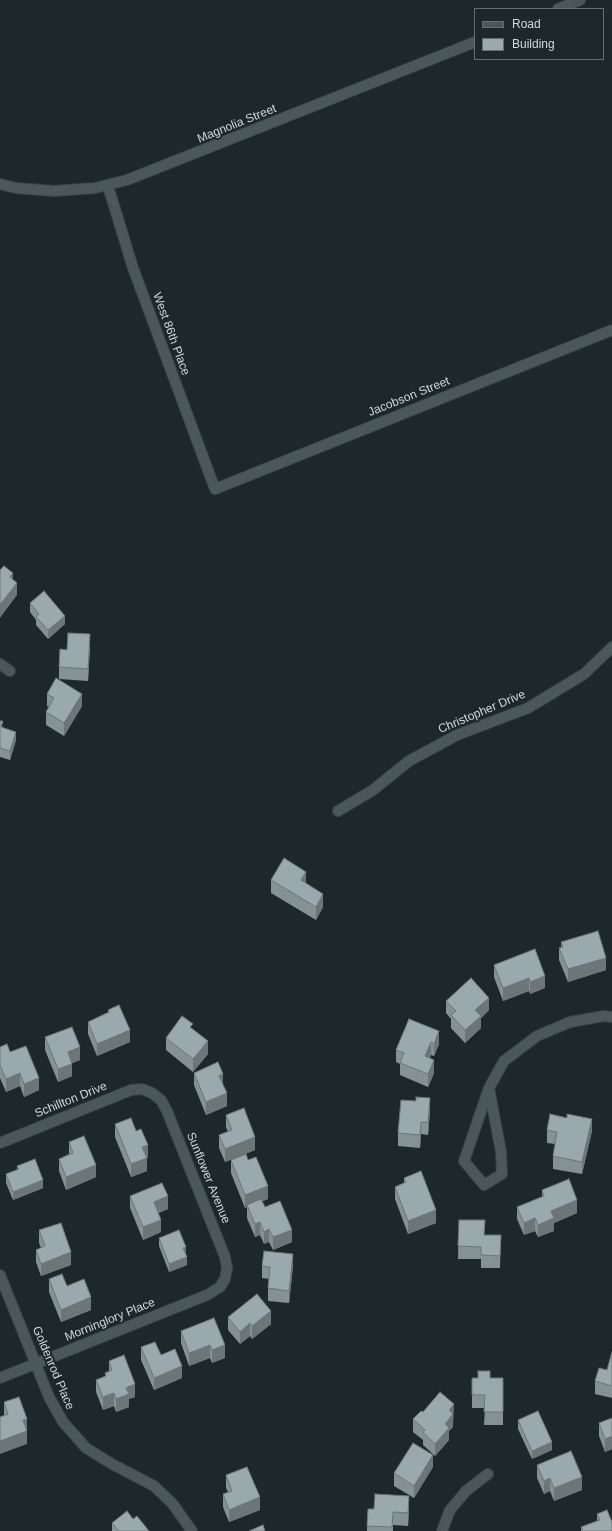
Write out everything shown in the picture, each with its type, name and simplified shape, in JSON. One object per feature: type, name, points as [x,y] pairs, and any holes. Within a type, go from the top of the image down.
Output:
[{"type":"street","points":[[560,8],[580,0]]},
{"type":"street","name":"Magnolia Street","points":[[0,184],[16,188],[54,191],[108,186],[164,167],[474,42]]},
{"type":"street","name":"West 86th Place","points":[[108,186],[133,268],[215,489]]},
{"type":"street","name":"Jacobson Street","points":[[215,489],[612,330]]},
{"type":"street","name":"Christopher Drive","points":[[338,811],[373,790],[410,761],[457,735],[528,708],[584,674],[612,647]]},
{"type":"street","points":[[0,664],[10,671]]},
{"type":"street","points":[[489,1088],[501,1152],[502,1174],[484,1185],[464,1161],[489,1088],[504,1061],[537,1036],[570,1022],[604,1016],[612,1017]]},
{"type":"street","name":"Schillton Drive","points":[[0,1143],[132,1090],[142,1089],[152,1093]]},
{"type":"street","name":"Sunflower Avenue","points":[[152,1093],[161,1100],[167,1111],[225,1257],[227,1268],[225,1279]]},
{"type":"street","name":"Goldenrod Place","points":[[0,1275],[55,1410],[72,1435],[86,1448],[99,1457],[154,1486],[172,1502],[192,1531]]},
{"type":"street","name":"Morninglory Place","points":[[0,1378],[207,1295],[220,1286],[225,1279]]},
{"type":"street","points":[[442,1531],[450,1510],[466,1491],[488,1474]]},
{"type":"building","points":[[4,566],[13,573],[10,577],[17,583],[0,605],[0,570]]},
{"type":"building","points":[[44,591],[65,616],[48,630],[36,617],[39,614],[30,603]]},
{"type":"building","points":[[68,633],[90,634],[88,669],[59,667],[60,649],[67,650]]},
{"type":"building","points":[[56,678],[82,694],[64,723],[46,712],[54,698],[47,694]]},
{"type":"building","points":[[0,721],[3,721],[1,727],[16,732],[10,751],[0,748]]},
{"type":"building","points":[[284,858],[306,872],[301,880],[323,894],[316,907],[271,880]]},
{"type":"building","points":[[598,931],[606,958],[568,969],[559,948],[563,947],[561,942]]},
{"type":"building","points":[[535,949],[545,976],[530,982],[529,978],[503,988],[494,965]]},
{"type":"building","points":[[471,978],[489,998],[475,1010],[481,1016],[465,1030],[451,1015],[456,1011],[446,1001]]},
{"type":"building","points":[[119,1005],[130,1030],[97,1044],[88,1022],[109,1012],[108,1010]]},
{"type":"building","points":[[182,1016],[193,1024],[190,1027],[208,1041],[193,1059],[166,1038]]},
{"type":"building","points":[[409,1019],[439,1031],[434,1044],[431,1042],[425,1056],[434,1060],[428,1074],[400,1063],[404,1053],[396,1050]]},
{"type":"building","points":[[72,1027],[80,1047],[68,1052],[72,1064],[58,1069],[45,1037]]},
{"type":"building","points":[[7,1044],[10,1052],[26,1046],[39,1078],[24,1084],[20,1073],[6,1079],[0,1065],[0,1047]]},
{"type":"building","points":[[218,1062],[223,1074],[219,1076],[227,1093],[206,1102],[194,1073]]},
{"type":"building","points":[[416,1097],[430,1098],[428,1122],[421,1122],[420,1135],[398,1133],[401,1100],[416,1101]]},
{"type":"building","points":[[244,1108],[255,1137],[225,1149],[219,1135],[232,1130],[226,1115]]},
{"type":"building","points":[[550,1114],[567,1118],[567,1114],[592,1119],[582,1162],[553,1156],[557,1132],[547,1130]]},
{"type":"building","points":[[131,1118],[136,1131],[141,1129],[148,1145],[142,1147],[147,1158],[131,1164],[115,1124]]},
{"type":"building","points":[[84,1136],[96,1165],[66,1177],[59,1159],[73,1153],[69,1142]]},
{"type":"building","points":[[246,1154],[248,1160],[256,1157],[268,1186],[245,1195],[231,1160]]},
{"type":"building","points":[[35,1159],[43,1180],[13,1192],[6,1174],[19,1169],[17,1166]]},
{"type":"building","points":[[421,1171],[436,1210],[408,1221],[395,1187],[406,1182],[404,1178]]},
{"type":"building","points":[[569,1179],[577,1200],[551,1211],[554,1218],[538,1225],[535,1218],[524,1223],[517,1207],[544,1196],[542,1190]]},
{"type":"building","points":[[162,1183],[168,1196],[154,1202],[161,1220],[143,1227],[130,1196]]},
{"type":"building","points":[[261,1199],[265,1207],[280,1201],[292,1230],[273,1237],[269,1229],[264,1232],[260,1222],[255,1224],[247,1205]]},
{"type":"building","points":[[459,1220],[485,1220],[484,1235],[501,1235],[500,1256],[481,1255],[481,1247],[458,1246]]},
{"type":"building","points":[[61,1223],[71,1252],[41,1264],[36,1250],[45,1246],[39,1230]]},
{"type":"building","points":[[179,1230],[186,1247],[183,1248],[187,1257],[169,1264],[159,1238]]},
{"type":"building","points":[[264,1251],[293,1254],[289,1291],[268,1288],[270,1267],[262,1266]]},
{"type":"building","points":[[62,1274],[67,1286],[84,1279],[91,1297],[61,1310],[49,1279]]},
{"type":"building","points":[[257,1294],[271,1311],[252,1326],[250,1323],[240,1332],[228,1317]]},
{"type":"building","points":[[214,1318],[225,1345],[212,1350],[210,1345],[189,1353],[181,1331]]},
{"type":"building","points":[[155,1342],[161,1355],[175,1349],[182,1366],[154,1378],[141,1347]]},
{"type":"building","points":[[612,1352],[612,1386],[595,1381],[599,1368],[607,1370]]},
{"type":"building","points":[[124,1355],[135,1384],[126,1388],[129,1394],[116,1399],[114,1393],[103,1397],[96,1380],[106,1376],[105,1373],[112,1370],[109,1361]]},
{"type":"building","points":[[478,1371],[490,1371],[490,1378],[503,1378],[503,1412],[484,1412],[485,1395],[472,1395],[472,1378],[478,1378]]},
{"type":"building","points":[[440,1392],[454,1404],[449,1410],[453,1414],[445,1424],[449,1428],[435,1444],[423,1432],[425,1430],[413,1419],[421,1411],[423,1412]]},
{"type":"building","points":[[19,1397],[27,1419],[23,1420],[27,1431],[0,1441],[0,1417],[8,1414],[4,1402]]},
{"type":"building","points":[[538,1411],[552,1442],[532,1451],[518,1420]]},
{"type":"building","points":[[612,1418],[612,1436],[605,1439],[599,1423]]},
{"type":"building","points":[[413,1443],[433,1455],[414,1486],[394,1473]]},
{"type":"building","points":[[571,1451],[582,1477],[554,1488],[550,1478],[544,1481],[537,1465]]},
{"type":"building","points":[[247,1467],[260,1497],[229,1510],[223,1494],[232,1491],[226,1475]]},
{"type":"building","points":[[375,1494],[409,1496],[408,1513],[393,1512],[392,1527],[367,1526],[368,1509],[374,1509]]},
{"type":"building","points":[[607,1510],[612,1522],[612,1531],[583,1531],[581,1527],[600,1520],[597,1514]]},
{"type":"building","points":[[127,1511],[133,1519],[137,1516],[149,1531],[119,1531],[112,1523]]},
{"type":"building","points":[[263,1525],[265,1531],[249,1531]]}]
